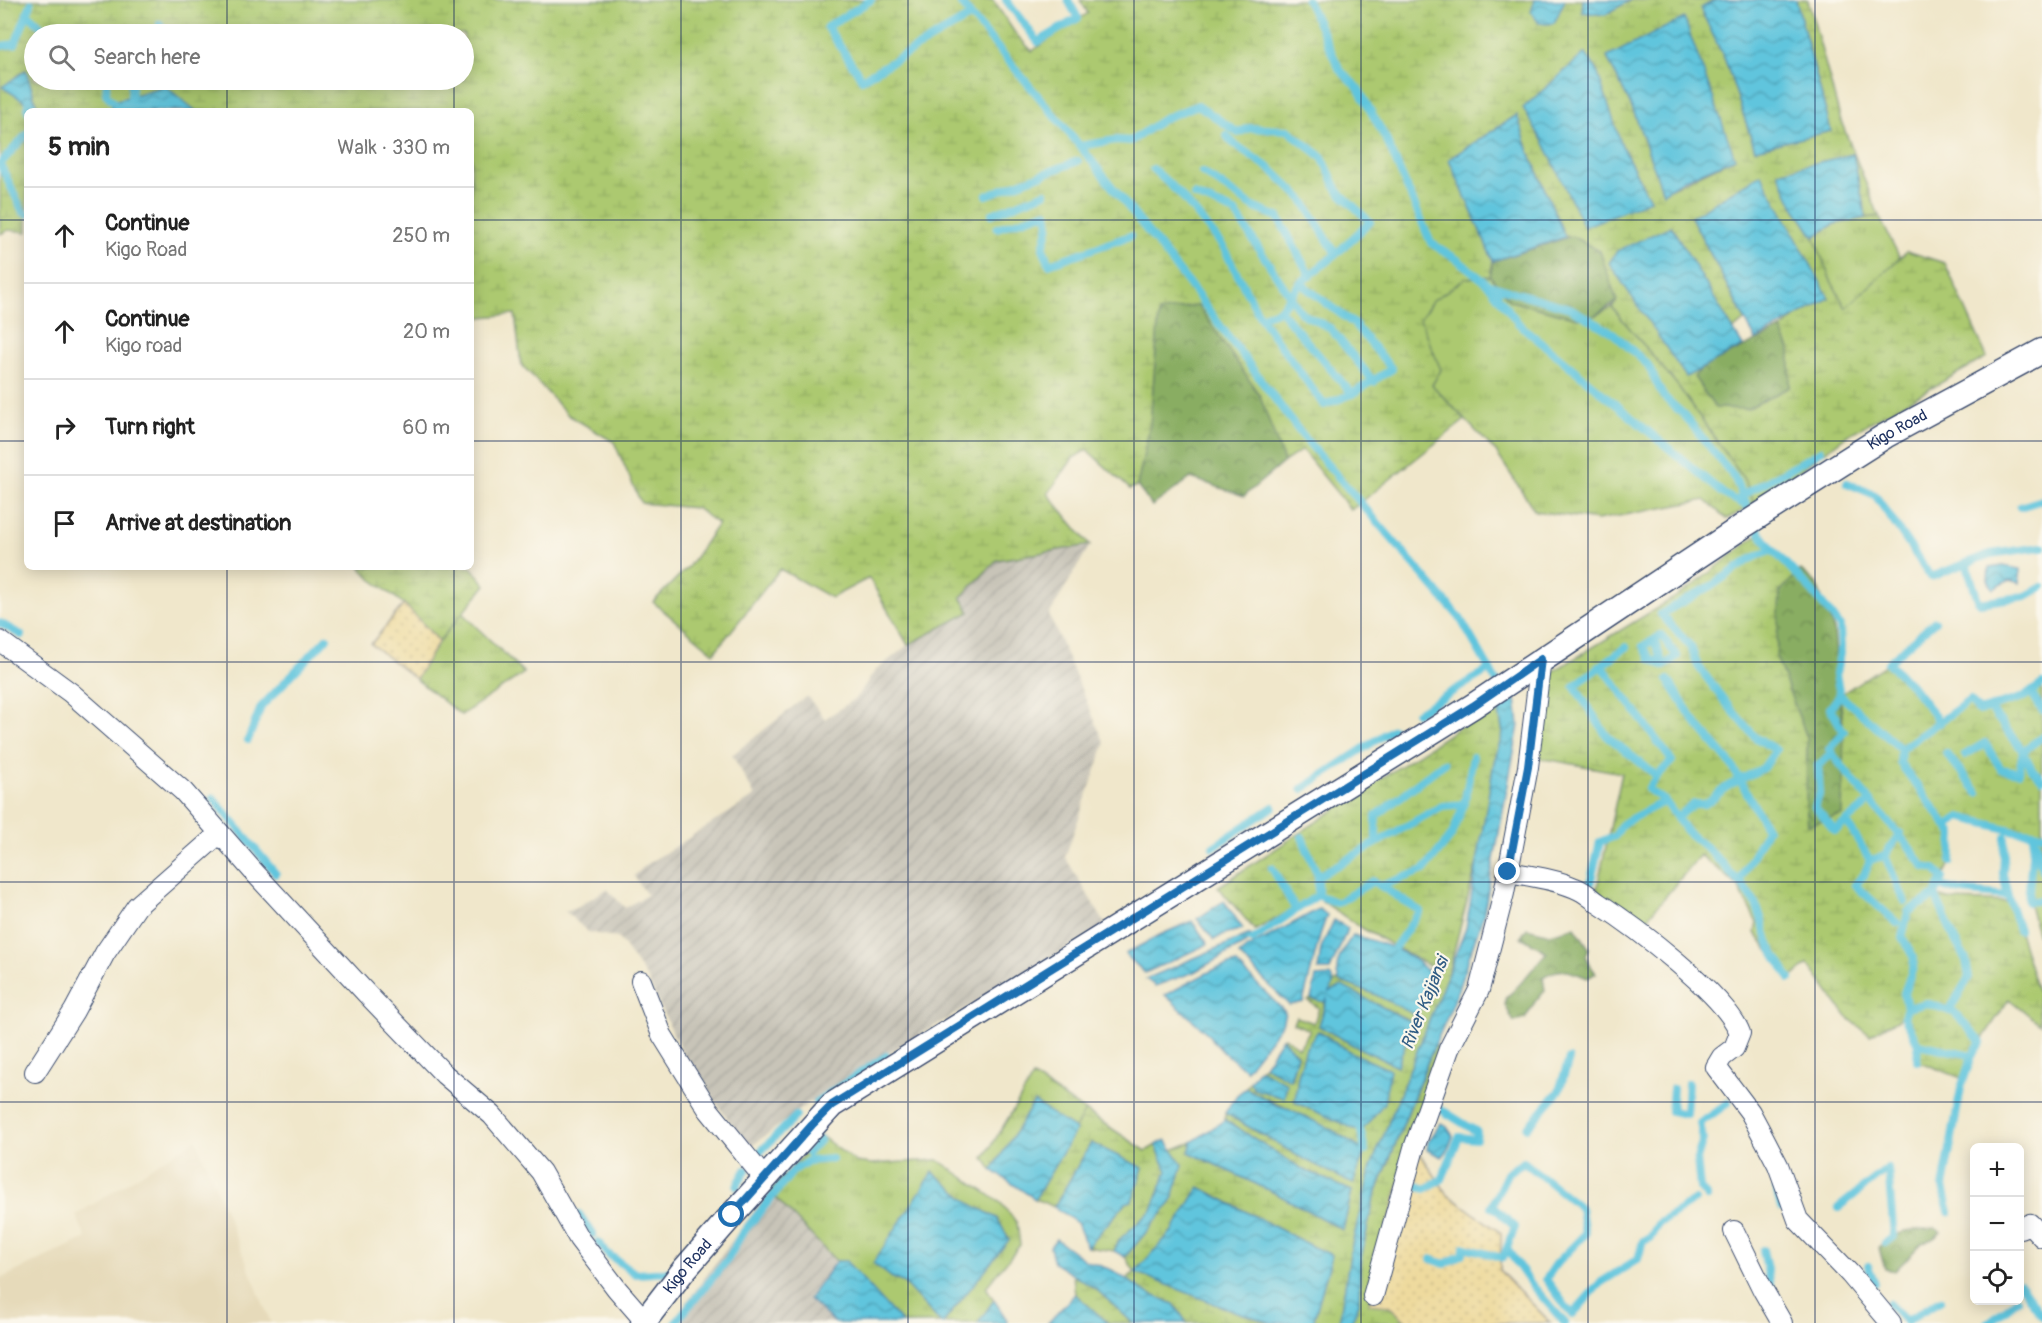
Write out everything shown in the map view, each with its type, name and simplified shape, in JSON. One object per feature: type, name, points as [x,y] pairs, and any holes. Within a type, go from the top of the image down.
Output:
[{"type":"street","name":"Kigo Road","points":[[644,1322],[683,1270],[832,1105],[1473,706],[1751,520],[1885,436],[2042,351]]},
{"type":"street","points":[[0,641],[71,693],[170,778],[366,993],[445,1075],[492,1115],[541,1172],[579,1239],[644,1322]]},
{"type":"street","points":[[1373,1296],[1417,1138],[1449,1049],[1479,990],[1504,893],[1528,767],[1541,659]]},
{"type":"street","points":[[35,1072],[74,1011],[105,953],[136,906],[220,833]]},
{"type":"street","points":[[1508,872],[1576,888],[1623,920],[1658,948],[1703,986],[1736,1023],[1740,1033],[1734,1048],[1722,1057],[1716,1067],[1757,1125],[1778,1165],[1798,1220],[1850,1274],[1891,1323]]},
{"type":"street","points":[[641,981],[662,1035],[708,1109],[764,1178]]},
{"type":"street","points":[[2024,1226],[2030,1224],[2042,1237]]},
{"type":"street","points":[[1734,1231],[1782,1323]]},
{"type":"shaded area","points":[[1090,545],[1049,615],[1105,744],[1065,857],[1106,925],[823,1092],[749,1148],[686,1061],[647,978],[618,938],[588,932],[565,911],[574,909],[607,889],[625,908],[647,895],[634,876],[646,865],[755,796],[732,755],[807,696],[825,719],[856,698],[875,671],[908,645],[970,612],[961,597],[997,560]]},
{"type":"shaded area","points":[[196,1139],[271,1323],[0,1323],[0,1279],[86,1238],[76,1215]]},
{"type":"shaded area","points":[[769,1191],[836,1261],[809,1299],[835,1323],[671,1323]]},
{"type":"green space","points":[[0,0],[993,0],[1015,33],[1032,51],[1088,13],[1080,0],[1535,0],[1532,12],[1554,22],[1565,0],[1583,0],[1582,12],[1605,15],[1630,0],[1716,0],[1701,8],[1725,60],[1755,149],[1831,131],[1796,0],[1808,0],[1841,121],[1879,216],[1866,218],[1853,154],[1793,205],[1814,237],[1830,279],[1846,308],[1907,251],[1945,263],[1987,357],[1846,436],[1755,504],[1744,479],[1678,386],[1612,307],[1617,301],[1600,251],[1572,236],[1565,237],[1529,152],[1517,115],[1449,159],[1493,261],[1490,276],[1466,278],[1432,301],[1420,319],[1441,370],[1432,385],[1465,420],[1351,510],[1302,450],[1284,462],[1260,396],[1198,305],[1159,312],[1150,424],[1137,486],[1130,489],[1087,450],[1073,458],[1048,494],[1090,545],[997,560],[961,597],[970,612],[908,645],[869,578],[831,598],[780,569],[714,653],[653,602],[689,566],[718,524],[696,508],[641,503],[614,442],[568,415],[521,364],[515,314],[481,317],[474,325],[474,108],[192,108],[169,90],[474,90],[474,24],[24,24],[24,71],[3,87],[36,108],[24,108],[24,232],[8,230],[0,234]],"holes":[[[1585,54],[1622,146],[1650,200],[1544,143],[1524,108]],[[1607,57],[1735,158],[1663,192],[1634,112]],[[1691,217],[1829,298],[1796,317],[1781,329],[1790,349],[1790,387],[1747,409],[1715,408],[1694,377],[1701,368],[1686,376],[1671,226],[1733,330],[1745,320]]]},
{"type":"green space","points":[[32,90],[151,90],[114,101],[112,108],[38,108]]},
{"type":"green space","points":[[1879,216],[1900,258],[1846,309],[1830,279],[1814,237],[1834,224]]},
{"type":"green space","points":[[1572,236],[1600,251],[1617,301],[1594,316],[1577,318],[1510,301],[1490,276],[1493,261]]},
{"type":"green space","points":[[1490,276],[1510,301],[1594,316],[1612,307],[1678,386],[1744,479],[1755,504],[1727,519],[1705,500],[1597,520],[1535,511],[1496,452],[1432,385],[1420,319],[1432,301],[1466,278]]},
{"type":"green space","points":[[1198,305],[1260,396],[1284,462],[1244,496],[1191,478],[1152,506],[1137,486],[1150,424],[1159,312]]},
{"type":"green space","points":[[1781,329],[1790,349],[1790,387],[1747,409],[1715,408],[1694,377],[1701,368]]},
{"type":"green space","points":[[1760,533],[1777,556],[1796,575],[1780,591],[1776,657],[1807,738],[1808,825],[1842,815],[1844,732],[1840,695],[1888,663],[1911,685],[1940,723],[1970,700],[1979,711],[2024,697],[2042,684],[2042,949],[2028,902],[2033,833],[2015,831],[1960,817],[1947,826],[1953,834],[1951,861],[1935,895],[1951,900],[2010,902],[2038,994],[2040,1024],[2009,999],[1972,1055],[1964,1079],[1917,1061],[1918,1044],[1904,1016],[1870,1035],[1847,1017],[1808,964],[1790,979],[1755,933],[1757,923],[1738,886],[1700,855],[1640,927],[1596,892],[1622,773],[1534,757],[1548,719],[1549,674],[1690,588]]},
{"type":"green space","points":[[363,570],[474,570],[486,585],[439,641],[404,604]]},
{"type":"green space","points":[[1801,570],[1816,583],[1834,630],[1844,745],[1842,816],[1808,826],[1807,738],[1776,657],[1780,591]]},
{"type":"green space","points":[[462,613],[524,673],[461,715],[416,679],[439,641]]},
{"type":"green space","points":[[1497,702],[1503,733],[1494,762],[1480,851],[1448,974],[1371,1167],[1351,1249],[1339,1323],[1313,1323],[1332,1255],[1200,1187],[1173,1230],[1136,1272],[1228,1309],[1272,1323],[1187,1323],[1174,1304],[1147,1293],[1126,1279],[1135,1272],[1125,1257],[1171,1203],[1183,1165],[1172,1150],[1192,1142],[1189,1152],[1279,1195],[1343,1230],[1352,1191],[1302,1169],[1225,1120],[1225,1113],[1300,1157],[1334,1131],[1246,1088],[1250,1082],[1254,1089],[1265,1073],[1259,1069],[1264,1066],[1291,1080],[1297,1055],[1282,1038],[1285,1037],[1299,1048],[1310,1030],[1293,1023],[1296,1017],[1314,1023],[1319,1008],[1308,1001],[1311,999],[1325,1002],[1319,1026],[1397,1066],[1413,1022],[1376,1004],[1329,993],[1334,982],[1339,981],[1374,994],[1432,977],[1428,970],[1438,971],[1360,927],[1316,897],[1255,930],[1218,887]],"holes":[[[1319,1031],[1350,1052],[1322,1114],[1295,1102],[1298,1076],[1306,1048]]]},
{"type":"green space","points":[[1575,927],[1589,948],[1586,956],[1596,973],[1588,978],[1560,971],[1543,977],[1545,991],[1536,1000],[1525,1019],[1514,1022],[1505,1005],[1507,996],[1516,989],[1547,952],[1521,937],[1527,928],[1550,934]]},
{"type":"green space","points":[[1435,1044],[1441,1051],[1389,1306],[1408,1323],[1351,1323],[1359,1303],[1360,1263],[1373,1202]]},
{"type":"green space","points":[[1033,1077],[1085,1111],[1076,1130],[1034,1102],[992,1170],[984,1158]]},
{"type":"green space","points":[[1085,1111],[1146,1151],[1156,1145],[1167,1171],[1152,1210],[1120,1239],[1114,1251],[1087,1247],[1126,1203],[1132,1201],[1142,1168],[1091,1143],[1054,1207],[1035,1199]]},
{"type":"green space","points":[[821,1136],[856,1162],[871,1164],[938,1160],[1001,1203],[1017,1223],[1020,1245],[986,1287],[994,1300],[978,1323],[943,1323],[1009,1239],[997,1218],[971,1204],[933,1172],[891,1277],[904,1283],[941,1323],[902,1323],[846,1262],[836,1261],[769,1191]]},
{"type":"green space","points":[[1935,1228],[1941,1232],[1922,1243],[1895,1271],[1885,1269],[1879,1248],[1905,1231]]},
{"type":"green space","points":[[1073,1275],[1096,1289],[1133,1323],[1108,1323],[1075,1294]]},
{"type":"sand","points":[[404,604],[439,641],[416,679],[371,644]]},
{"type":"sand","points":[[1410,1138],[1447,1194],[1501,1233],[1500,1271],[1551,1323],[1408,1323],[1389,1306],[1369,1304]]},
{"type":"water","points":[[1535,0],[1565,0],[1554,23],[1547,24],[1539,23],[1531,12]]},
{"type":"water","points":[[1583,0],[1630,0],[1605,15],[1582,12]]},
{"type":"water","points":[[1716,0],[1796,0],[1831,131],[1755,149],[1725,60],[1700,8]]},
{"type":"water","points":[[1684,18],[1735,158],[1683,180],[1663,193],[1634,112],[1607,57]]},
{"type":"water","points":[[1585,53],[1596,68],[1622,146],[1650,200],[1584,227],[1544,143],[1523,108]]},
{"type":"water","points":[[24,71],[24,90],[32,90],[37,108],[35,108],[2,87]]},
{"type":"water","points":[[151,90],[170,90],[192,108],[112,108],[113,101]]},
{"type":"water","points":[[1517,115],[1529,152],[1565,237],[1493,261],[1449,159]]},
{"type":"water","points":[[1853,154],[1866,218],[1834,224],[1814,237],[1793,205],[1778,172]]},
{"type":"water","points":[[1761,174],[1829,298],[1756,340],[1691,217]]},
{"type":"water","points":[[1671,226],[1743,346],[1686,377],[1609,263],[1617,251]]},
{"type":"water","points":[[2003,566],[2020,569],[2019,583],[2010,580],[1993,589],[1988,580],[1989,568]]},
{"type":"water","points":[[1515,690],[1519,725],[1484,913],[1453,1004],[1426,1065],[1373,1202],[1360,1263],[1359,1303],[1351,1323],[1339,1323],[1351,1249],[1371,1167],[1466,928],[1494,762],[1503,733],[1497,702]]},
{"type":"water","points":[[1224,901],[1243,929],[1224,934],[1214,940],[1197,919]]},
{"type":"water","points":[[1319,909],[1327,915],[1303,1002],[1289,1005],[1239,955],[1247,948]]},
{"type":"water","points":[[1334,920],[1348,928],[1330,970],[1318,970],[1321,948]]},
{"type":"water","points":[[1192,921],[1208,944],[1145,973],[1125,954],[1160,935]]},
{"type":"water","points":[[1250,934],[1252,940],[1194,972],[1155,986],[1146,979]]},
{"type":"water","name":"River Kajjansi","points":[[1353,935],[1397,950],[1425,968],[1432,977],[1425,1006],[1413,1014],[1374,994],[1339,981],[1338,962]]},
{"type":"water","points":[[1236,963],[1285,1012],[1282,1024],[1246,1070],[1222,1051],[1206,1032],[1165,995],[1215,969]]},
{"type":"water","points":[[1330,976],[1334,982],[1330,992],[1342,986],[1413,1023],[1397,1066],[1319,1026],[1327,998],[1325,1002],[1311,999],[1316,977]]},
{"type":"water","points":[[1318,1031],[1350,1052],[1390,1070],[1384,1103],[1361,1132],[1295,1102],[1298,1076],[1306,1048]]},
{"type":"water","points":[[1282,1038],[1297,1055],[1290,1080],[1264,1066]]},
{"type":"water","points":[[1259,1069],[1287,1083],[1284,1098],[1254,1089],[1250,1082]]},
{"type":"water","points":[[1246,1088],[1276,1105],[1290,1109],[1334,1131],[1365,1151],[1353,1184],[1300,1157],[1225,1113],[1237,1095]]},
{"type":"water","points":[[1034,1102],[1076,1130],[1035,1199],[992,1170]]},
{"type":"water","points":[[1225,1120],[1302,1169],[1352,1191],[1343,1230],[1279,1195],[1189,1152],[1192,1142]]},
{"type":"water","points":[[1441,1123],[1453,1136],[1442,1157],[1427,1150],[1428,1142]]},
{"type":"water","points":[[1166,1140],[1183,1165],[1171,1203],[1125,1257],[1114,1251],[1120,1239],[1152,1210],[1167,1171],[1156,1145]]},
{"type":"water","points":[[1091,1143],[1143,1168],[1132,1201],[1126,1203],[1087,1247],[1077,1223],[1054,1207]]},
{"type":"water","points":[[933,1172],[971,1204],[997,1218],[1009,1240],[943,1323],[904,1283],[891,1277],[873,1263]]},
{"type":"water","points":[[1199,1187],[1332,1255],[1313,1323],[1272,1323],[1228,1309],[1135,1272],[1173,1230]]},
{"type":"water","points":[[1056,1239],[1086,1261],[1112,1270],[1147,1293],[1174,1304],[1187,1323],[1133,1323],[1096,1289],[1054,1263],[1050,1247]]},
{"type":"water","points":[[836,1261],[846,1261],[902,1323],[835,1323],[809,1299]]},
{"type":"water","points":[[1075,1294],[1108,1323],[1048,1323]]},
{"type":"water","points":[[994,1300],[1007,1320],[1006,1323],[978,1323]]},
{"type":"waterway","points":[[871,0],[827,27],[862,79],[971,16]]},
{"type":"waterway","points":[[959,0],[1075,140],[1186,280],[1302,435],[1460,618],[1499,686]]},
{"type":"waterway","points":[[1006,0],[1038,42],[1078,18],[1068,0]]},
{"type":"waterway","points":[[1307,0],[1340,70],[1358,88],[1386,139],[1431,243],[1458,260],[1489,285],[1570,308],[1613,333],[1648,365],[1663,396],[1684,415],[1734,477],[1760,533],[1840,626],[1841,648],[1836,674],[1840,695],[1830,708],[1844,732],[1829,749],[1924,867],[1935,869],[1943,878],[1935,895],[1908,912],[1902,937],[1914,958],[1904,993],[1907,1008],[1904,1016],[1918,1044],[1917,1061]]},
{"type":"waterway","points":[[0,46],[15,44],[31,4]]},
{"type":"waterway","points":[[27,13],[39,24]]},
{"type":"waterway","points":[[106,90],[106,94],[113,101]]},
{"type":"waterway","points":[[131,90],[131,96]]},
{"type":"waterway","points":[[28,103],[28,108]]},
{"type":"waterway","points":[[1080,146],[1116,140],[1131,141],[1165,118],[1198,105],[1238,133],[1249,128],[1288,130],[1322,157],[1338,191],[1370,222],[1336,254]]},
{"type":"waterway","points":[[1226,135],[1233,143],[1272,170],[1303,200],[1336,254],[1300,283],[1280,310],[1260,317]]},
{"type":"waterway","points":[[0,164],[24,137]]},
{"type":"waterway","points":[[987,195],[1078,161]]},
{"type":"waterway","points":[[0,164],[24,212]]},
{"type":"waterway","points":[[1153,169],[1179,193],[1222,245],[1260,317],[1324,405],[1352,394],[1392,369],[1354,324],[1300,283]]},
{"type":"waterway","points":[[1202,172],[1255,208],[1278,217],[1310,276]]},
{"type":"waterway","points":[[992,214],[1045,193]]},
{"type":"waterway","points":[[1194,195],[1235,212],[1301,313],[1330,328],[1374,382]]},
{"type":"waterway","points":[[997,228],[1047,212],[1049,225],[1043,248],[1049,264],[1130,236]]},
{"type":"waterway","points":[[1489,285],[1519,324],[1725,495],[1745,505]]},
{"type":"waterway","points":[[1280,310],[1352,394]]},
{"type":"waterway","points":[[1741,496],[1821,451]]},
{"type":"waterway","points":[[1847,483],[1875,495],[1931,577],[1990,554],[2042,547]]},
{"type":"waterway","points":[[2020,507],[2042,500]]},
{"type":"waterway","points":[[1677,817],[1694,804],[1705,804],[1728,786],[1763,768],[1776,750],[1756,738],[1726,703],[1698,666],[1691,647],[1661,614],[1713,585],[1749,560],[1772,549]]},
{"type":"waterway","points":[[1966,563],[1979,603],[2026,596],[2042,587]]},
{"type":"waterway","points":[[1935,621],[1888,663],[1911,685],[1940,723]]},
{"type":"waterway","points":[[0,623],[21,635]]},
{"type":"waterway","points":[[1654,640],[1643,646],[1651,659],[1664,666],[1677,656],[1661,635],[1654,640],[1664,666]]},
{"type":"waterway","points":[[248,740],[261,707],[327,638]]},
{"type":"waterway","points":[[1626,647],[1574,686],[1607,736],[1657,776],[1648,789],[1665,801],[1686,831],[1708,849],[1739,882]]},
{"type":"waterway","points":[[1602,666],[1672,761],[1657,776]]},
{"type":"waterway","points":[[1417,713],[1490,669]]},
{"type":"waterway","points":[[1668,680],[1695,722],[1731,764],[1767,829],[1739,882],[1755,903],[1770,946],[1790,979]]},
{"type":"waterway","points":[[1840,695],[1901,749],[1970,700],[1979,711],[2024,697],[2042,684]]},
{"type":"waterway","points":[[2031,692],[2042,710]]},
{"type":"waterway","points":[[1965,755],[1985,743],[2001,769],[2019,772],[2023,751],[1990,708]]},
{"type":"waterway","points":[[1302,789],[1393,729]]},
{"type":"waterway","points":[[2042,737],[2023,751],[2032,769],[2042,779]]},
{"type":"waterway","points":[[1901,749],[1900,763],[1953,834],[1951,861]]},
{"type":"waterway","points":[[1946,753],[1978,793]]},
{"type":"waterway","points":[[1832,754],[1818,765],[1820,792],[1815,807],[1835,831],[1871,801]]},
{"type":"waterway","points":[[1318,876],[1442,806],[1464,804],[1473,757]]},
{"type":"waterway","points":[[1376,843],[1376,816],[1444,763]]},
{"type":"waterway","points":[[213,798],[276,874]]},
{"type":"waterway","points":[[1589,888],[1600,842],[1615,836],[1623,823],[1665,801]]},
{"type":"waterway","points":[[1381,886],[1424,870],[1452,835],[1464,804]]},
{"type":"waterway","points":[[1213,847],[1273,807]]},
{"type":"waterway","points":[[1947,826],[1960,817],[2015,831],[2042,834]]},
{"type":"waterway","points":[[1846,821],[1870,860],[1885,856],[1900,833]]},
{"type":"waterway","points":[[2034,833],[2028,902],[2042,900]]},
{"type":"waterway","points":[[1302,837],[1318,876],[1318,895]]},
{"type":"waterway","points":[[1939,886],[2008,896],[2003,874],[2005,837]]},
{"type":"waterway","points":[[2036,842],[2042,870]]},
{"type":"waterway","points":[[1885,856],[1905,902]]},
{"type":"waterway","points":[[1870,860],[1864,875],[1855,885],[1897,923]]},
{"type":"waterway","points":[[1272,868],[1296,910]]},
{"type":"waterway","points":[[1252,940],[1318,895],[1337,903],[1373,881],[1420,911],[1395,947]]},
{"type":"waterway","points":[[1935,895],[1966,960],[1969,977],[1949,1011]]},
{"type":"waterway","points":[[2008,896],[2019,930]]},
{"type":"waterway","points":[[1907,1008],[1927,1003],[1955,1013],[1981,1042],[1972,1055],[1918,1044]]},
{"type":"waterway","points":[[1949,1212],[1943,1187],[1961,1088],[1972,1055]]},
{"type":"waterway","points":[[816,1102],[886,1056]]},
{"type":"waterway","points":[[1527,1128],[1559,1091],[1569,1059]]},
{"type":"waterway","points":[[1673,1089],[1671,1111],[1686,1114],[1688,1083]]},
{"type":"waterway","points":[[1707,1197],[1700,1188],[1697,1159],[1703,1139],[1700,1123],[1728,1103]]},
{"type":"waterway","points":[[1409,1182],[1425,1189],[1442,1179],[1459,1137],[1476,1139],[1477,1132],[1437,1107]]},
{"type":"waterway","points":[[757,1155],[796,1116]]},
{"type":"waterway","points":[[1361,1132],[1365,1151]]},
{"type":"waterway","points":[[808,1153],[820,1140]]},
{"type":"waterway","points":[[675,1323],[728,1259],[741,1235],[793,1171],[808,1161],[832,1159]]},
{"type":"waterway","points":[[1431,1259],[1445,1264],[1463,1254],[1464,1247],[1503,1258],[1515,1227],[1491,1207],[1508,1172],[1524,1162],[1581,1208],[1585,1234],[1556,1264],[1546,1279],[1572,1315],[1600,1283],[1638,1259],[1643,1241],[1650,1238],[1658,1224],[1695,1200]]},
{"type":"waterway","points":[[1838,1208],[1888,1168]]},
{"type":"waterway","points":[[1885,1243],[1894,1237],[1888,1168]]},
{"type":"waterway","points":[[737,1186],[746,1170]]},
{"type":"waterway","points":[[1776,1189],[1781,1208]]},
{"type":"waterway","points":[[579,1214],[593,1234]]},
{"type":"waterway","points":[[598,1242],[608,1254],[636,1274],[670,1272]]},
{"type":"waterway","points":[[1507,1249],[1531,1284],[1565,1323]]},
{"type":"waterway","points":[[1763,1250],[1771,1289]]},
{"type":"waterway","points":[[1868,1266],[1875,1283]]},
{"type":"waterway","points":[[2024,1290],[2042,1316]]},
{"type":"waterway","points":[[1889,1304],[1906,1321],[1941,1300]]},
{"type":"waterway","points":[[1988,1323],[2011,1305]]},
{"type":"route","points":[[732,1215],[832,1105],[1473,706],[1541,659],[1528,767],[1508,872]]}]
